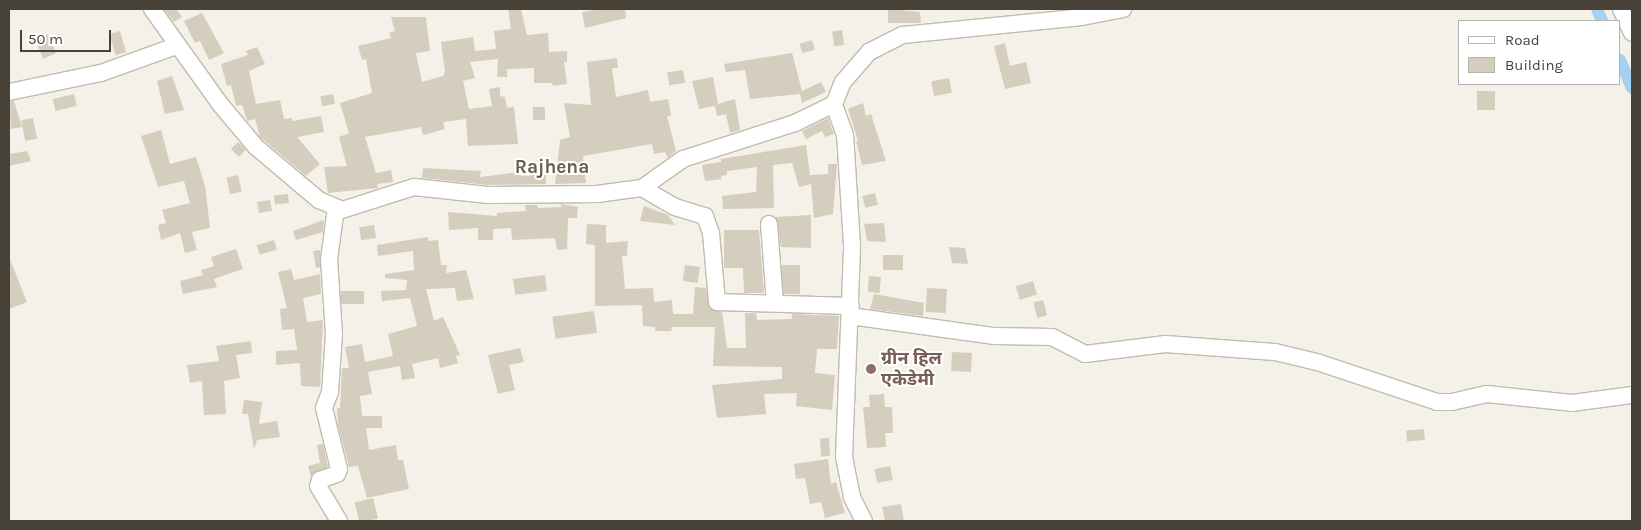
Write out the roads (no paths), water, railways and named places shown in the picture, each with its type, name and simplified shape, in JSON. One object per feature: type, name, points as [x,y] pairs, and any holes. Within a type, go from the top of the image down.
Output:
[{"type":"street","points":[[152,9],[176,46],[256,147],[304,188],[336,208],[355,207],[396,191],[414,187],[488,196],[597,194],[642,188],[683,159],[795,123],[834,104],[843,82],[860,59],[890,40],[918,33],[1082,17],[1123,9]]},
{"type":"street","points":[[1621,9],[1632,34]]},
{"type":"street","points":[[9,92],[101,74],[176,46]]},
{"type":"street","points":[[834,104],[845,135],[851,192],[850,311],[844,457],[852,497],[864,521]]},
{"type":"street","points":[[642,188],[675,207],[705,216],[711,233],[717,302],[775,303],[850,311],[995,336],[1052,337],[1085,354],[1165,344],[1275,352],[1317,362],[1437,402],[1452,402],[1487,394],[1572,403],[1632,395]]},
{"type":"street","points":[[336,208],[329,259],[334,334],[330,392],[324,408],[339,469],[338,474],[320,480],[318,486],[339,521]]},
{"type":"street","points":[[769,224],[775,303]]},
{"type":"waterway","points":[[1597,9],[1602,20]]},
{"type":"waterway","points":[[1621,62],[1632,88]]},
{"type":"place","name":"ग्रीन हिल एकेडेमी","points":[[871,369]]},
{"type":"district","name":"Rajhena","points":[[552,168]]}]
